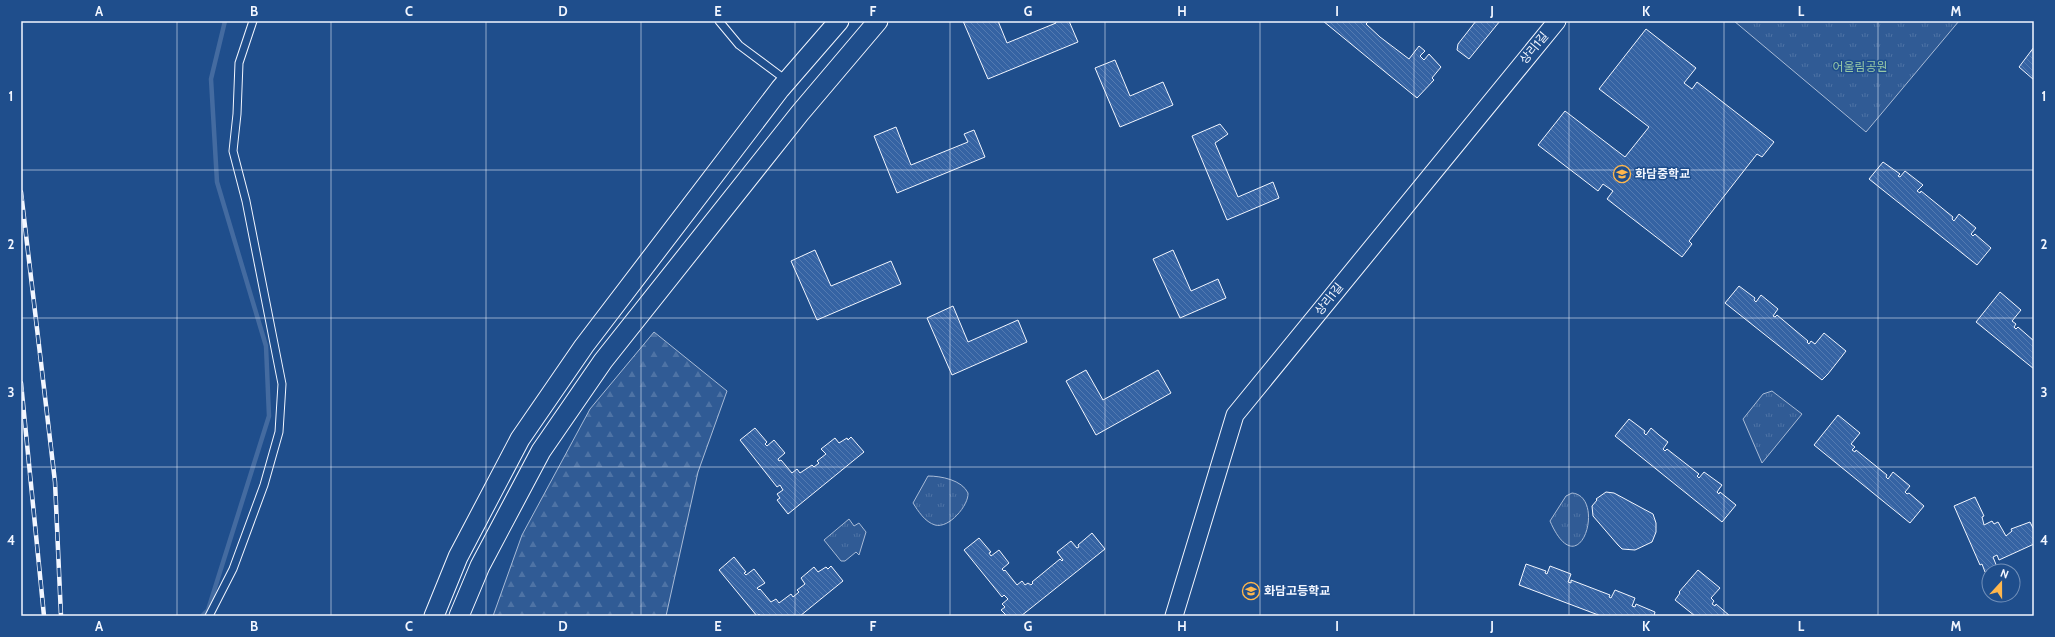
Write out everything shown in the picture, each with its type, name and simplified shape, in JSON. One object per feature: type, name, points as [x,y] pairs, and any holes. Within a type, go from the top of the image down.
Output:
[{"type":"main road","points":[[434,616],[458,557],[520,439],[584,346],[787,81],[839,21]]},
{"type":"main road","points":[[460,616],[480,566],[541,451],[603,361],[800,113],[878,21]]},
{"type":"street","name":"상리1길","points":[[1174,616],[1235,415],[1557,21]]},
{"type":"lane","points":[[209,616],[234,569],[264,485],[279,432],[282,384],[246,201],[233,152],[237,114],[239,62],[253,21]]},
{"type":"lane","points":[[720,21],[739,45],[787,81]]},
{"type":"green space","name":"어울림공원","points":[[1734,21],[1959,21],[1866,132]]},
{"type":"green space","points":[[654,332],[727,391],[698,472],[666,616],[493,616],[522,535],[590,409]]},
{"type":"green space","points":[[1772,391],[1802,414],[1762,463],[1743,419],[1763,394]]},
{"type":"green space","points":[[928,476],[945,478],[956,482],[968,493],[965,504],[957,515],[952,520],[940,525],[931,524],[922,516],[913,503]]},
{"type":"green space","points":[[1572,493],[1582,498],[1588,508],[1588,521],[1585,534],[1579,543],[1571,546],[1561,540],[1550,521],[1566,496]]},
{"type":"green space","points":[[849,519],[854,526],[859,523],[866,532],[859,555],[856,552],[845,561],[841,561],[824,540]]},
{"type":"building","points":[[963,21],[998,21],[1007,43],[1056,23],[1055,21],[1069,21],[1078,42],[988,79]]},
{"type":"building","points":[[1323,21],[1369,21],[1366,24],[1380,37],[1409,59],[1419,46],[1425,51],[1420,56],[1424,60],[1429,54],[1441,67],[1432,78],[1434,80],[1417,98]]},
{"type":"building","points":[[1476,21],[1500,21],[1469,59],[1457,50],[1458,44]]},
{"type":"building","points":[[1646,29],[1696,68],[1684,83],[1692,89],[1697,82],[1774,142],[1762,157],[1757,154],[1689,241],[1692,244],[1682,257],[1607,199],[1613,191],[1603,184],[1598,191],[1538,145],[1565,111],[1625,157],[1649,127],[1599,89]]},
{"type":"building","points":[[2034,47],[2034,80],[2019,67]]},
{"type":"building","points":[[1115,60],[1130,96],[1163,82],[1173,105],[1120,127],[1095,68]]},
{"type":"building","points":[[1220,124],[1228,134],[1215,143],[1238,197],[1273,182],[1279,198],[1227,220],[1192,136]]},
{"type":"building","points":[[896,127],[911,165],[968,142],[964,134],[974,130],[985,157],[897,193],[874,136]]},
{"type":"building","points":[[1883,162],[1900,174],[1898,176],[1900,177],[1905,171],[1923,185],[1917,191],[1920,193],[1921,191],[1953,217],[1952,219],[1954,221],[1959,214],[1976,228],[1971,234],[1973,236],[1975,234],[1991,248],[1977,265],[1869,179]]},
{"type":"building","points":[[815,250],[831,286],[891,261],[901,284],[817,320],[791,261]]},
{"type":"building","points":[[1173,250],[1191,291],[1218,279],[1226,298],[1180,318],[1153,259]]},
{"type":"building","points":[[1739,286],[1755,298],[1754,300],[1756,302],[1761,295],[1778,309],[1773,316],[1775,317],[1777,315],[1808,341],[1807,342],[1809,344],[1811,341],[1815,344],[1824,333],[1846,351],[1822,380],[1725,303]]},
{"type":"building","points":[[2000,292],[2021,310],[2012,321],[2016,324],[2014,327],[2016,329],[2018,327],[2034,341],[2034,369],[1976,322]]},
{"type":"building","points":[[953,306],[968,342],[1018,320],[1027,342],[952,375],[927,318]]},
{"type":"building","points":[[1086,370],[1103,400],[1158,370],[1171,393],[1096,435],[1066,381]]},
{"type":"building","points":[[1838,415],[1860,433],[1851,444],[1855,447],[1852,450],[1855,452],[1856,450],[1887,475],[1886,477],[1888,479],[1893,472],[1910,486],[1905,492],[1907,494],[1909,493],[1924,506],[1910,523],[1814,445]]},
{"type":"building","points":[[1629,419],[1645,431],[1644,433],[1646,435],[1651,428],[1668,442],[1663,449],[1665,451],[1667,449],[1699,474],[1697,476],[1699,478],[1704,472],[1722,485],[1717,492],[1719,494],[1720,492],[1736,505],[1722,522],[1615,436]]},
{"type":"building","points":[[755,428],[767,442],[765,444],[767,446],[774,440],[785,453],[778,459],[779,461],[781,460],[792,473],[797,469],[800,473],[812,465],[814,467],[819,463],[817,461],[826,454],[821,449],[835,438],[839,443],[847,438],[848,440],[851,437],[864,452],[788,514],[777,500],[780,498],[777,494],[783,490],[780,485],[777,487],[740,440]]},
{"type":"building","points":[[1606,492],[1614,493],[1653,514],[1656,523],[1656,532],[1652,542],[1635,550],[1622,549],[1618,545],[1593,516],[1592,506],[1597,500],[1596,499]]},
{"type":"building","points":[[1975,497],[1984,516],[1982,517],[1984,525],[1992,521],[1994,524],[1998,522],[2006,536],[2012,531],[2011,529],[2030,522],[2034,530],[2034,544],[1999,560],[1997,555],[1993,557],[1995,563],[1981,563],[1980,565],[1954,506]]},
{"type":"building","points":[[1092,533],[1105,549],[1021,616],[1007,616],[1001,610],[1005,607],[1002,604],[1008,599],[1004,595],[1002,597],[964,550],[979,538],[991,552],[989,553],[991,556],[999,550],[1009,563],[1002,569],[1004,571],[1005,570],[1017,585],[1022,581],[1025,585],[1028,583],[1031,585],[1033,583],[1032,582],[1060,559],[1062,561],[1063,560],[1057,552],[1071,541],[1077,548],[1079,547],[1078,545]]},
{"type":"building","points":[[734,557],[746,572],[744,573],[746,575],[754,569],[765,583],[757,588],[759,590],[760,589],[771,602],[776,599],[779,603],[791,594],[793,597],[799,592],[797,590],[805,584],[801,578],[814,567],[818,572],[826,567],[828,569],[831,566],[843,581],[800,616],[760,616],[759,614],[757,616],[719,570]]},
{"type":"building","points":[[1526,564],[1546,571],[1545,573],[1547,574],[1550,566],[1571,574],[1568,582],[1571,583],[1571,580],[1610,595],[1609,597],[1611,598],[1615,590],[1635,598],[1632,606],[1635,607],[1636,604],[1655,612],[1654,616],[1601,616],[1519,585]]},
{"type":"building","points":[[1698,570],[1720,588],[1711,598],[1714,601],[1712,604],[1715,606],[1716,604],[1730,616],[1695,616],[1675,600],[1680,593],[1679,592]]},
{"type":"waterway","points":[[202,616],[208,610],[269,416],[266,346],[217,182],[211,79],[225,21]]},
{"type":"railway","points":[[21,192],[55,482],[61,616]]},
{"type":"railway","points":[[21,383],[44,616]]},
{"type":"place","name":"화담중학교","points":[[1622,174]]},
{"type":"place","name":"화담고등학교","points":[[1251,591]]}]
